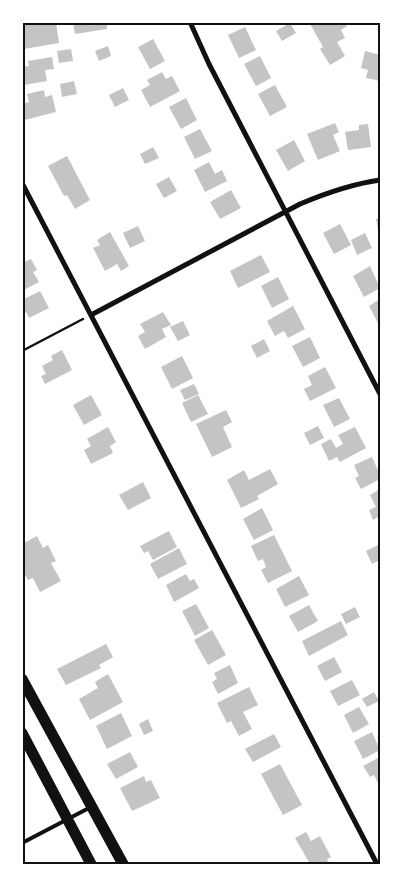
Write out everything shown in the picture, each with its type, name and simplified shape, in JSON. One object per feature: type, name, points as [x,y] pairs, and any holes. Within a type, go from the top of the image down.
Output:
[{"type":"main road","points":[[22,679],[123,864]]},
{"type":"main road","points":[[22,733],[91,864]]},
{"type":"street","points":[[190,22],[208,64],[380,394]]},
{"type":"street","points":[[91,315],[285,212],[336,190],[380,180]]},
{"type":"street","points":[[22,183],[377,864]]},
{"type":"lane","points":[[22,843],[91,807]]},
{"type":"path","points":[[22,351],[91,315]]},
{"type":"building","points":[[22,22],[56,22],[59,43],[24,49]]},
{"type":"building","points":[[73,22],[107,22],[107,29],[75,34]]},
{"type":"building","points":[[309,22],[344,22],[347,26],[341,30],[345,38],[337,42],[345,56],[330,65],[320,49],[323,47]]},
{"type":"building","points":[[290,23],[296,33],[282,41],[276,31]]},
{"type":"building","points":[[245,27],[256,50],[239,58],[228,35]]},
{"type":"building","points":[[153,39],[165,61],[150,69],[138,47]]},
{"type":"building","points":[[108,46],[111,56],[99,61],[95,51]]},
{"type":"building","points":[[71,49],[73,61],[59,63],[57,51]]},
{"type":"building","points":[[365,51],[380,55],[380,81],[366,78],[368,70],[361,68]]},
{"type":"building","points":[[260,56],[271,78],[256,86],[244,64]]},
{"type":"building","points":[[52,57],[54,69],[45,70],[47,81],[24,85],[22,67],[29,66],[28,61]]},
{"type":"building","points":[[162,72],[166,79],[172,76],[180,91],[150,107],[141,90],[150,85],[147,80]]},
{"type":"building","points":[[74,81],[77,94],[62,97],[60,84]]},
{"type":"building","points":[[275,85],[287,107],[270,116],[258,94]]},
{"type":"building","points":[[123,88],[129,100],[115,107],[109,95]]},
{"type":"building","points":[[44,90],[45,97],[52,95],[56,112],[25,120],[22,104],[29,102],[27,94]]},
{"type":"building","points":[[186,98],[197,120],[181,129],[169,107]]},
{"type":"building","points":[[335,123],[339,132],[333,135],[340,151],[318,160],[307,134]]},
{"type":"building","points":[[368,124],[371,147],[348,150],[345,132],[359,130],[359,125]]},
{"type":"building","points":[[200,129],[212,151],[195,159],[184,137]]},
{"type":"building","points":[[294,140],[305,161],[288,171],[276,150]]},
{"type":"building","points":[[153,147],[159,158],[145,164],[140,154]]},
{"type":"building","points":[[67,156],[90,200],[75,209],[67,195],[64,196],[48,166]]},
{"type":"building","points":[[209,162],[215,174],[222,170],[227,181],[205,192],[194,170]]},
{"type":"building","points":[[169,177],[177,191],[164,198],[156,184]]},
{"type":"building","points":[[231,190],[241,208],[220,219],[210,202]]},
{"type":"building","points":[[380,218],[380,239],[376,219]]},
{"type":"building","points":[[340,224],[351,245],[334,254],[323,233]]},
{"type":"building","points":[[138,226],[145,241],[130,248],[123,233]]},
{"type":"building","points":[[110,232],[129,266],[121,271],[117,264],[105,271],[93,248],[100,245],[97,240]]},
{"type":"building","points":[[365,233],[372,248],[357,255],[351,240]]},
{"type":"building","points":[[261,255],[270,272],[238,288],[230,271]]},
{"type":"building","points":[[31,259],[37,270],[33,272],[39,282],[22,291],[22,263]]},
{"type":"building","points":[[370,266],[380,288],[364,297],[353,276]]},
{"type":"building","points":[[278,277],[289,299],[272,308],[261,286]]},
{"type":"building","points":[[40,291],[49,308],[29,318],[26,312],[22,314],[22,300]]},
{"type":"building","points":[[380,299],[380,327],[369,306]]},
{"type":"building","points":[[293,306],[305,329],[288,338],[284,331],[275,336],[267,321]]},
{"type":"building","points":[[163,312],[171,325],[162,329],[166,337],[145,349],[138,336],[145,332],[140,324]]},
{"type":"building","points":[[183,321],[190,335],[178,341],[170,327]]},
{"type":"building","points":[[310,337],[320,358],[303,367],[292,346]]},
{"type":"building","points":[[264,339],[270,351],[257,358],[251,346]]},
{"type":"building","points":[[62,350],[72,370],[45,384],[41,376],[46,374],[42,366],[53,360],[51,356]]},
{"type":"building","points":[[182,356],[193,378],[172,389],[161,367]]},
{"type":"building","points":[[325,367],[336,388],[310,401],[304,389],[312,385],[308,376]]},
{"type":"building","points":[[194,384],[199,394],[185,400],[180,390]]},
{"type":"building","points":[[91,395],[102,415],[84,425],[73,405]]},
{"type":"building","points":[[198,395],[208,414],[191,422],[182,403]]},
{"type":"building","points":[[339,398],[350,419],[334,427],[323,405]]},
{"type":"building","points":[[226,410],[232,422],[223,427],[232,447],[212,457],[196,424]]},
{"type":"building","points":[[318,426],[324,438],[310,445],[304,433]]},
{"type":"building","points":[[108,427],[116,442],[110,446],[113,453],[91,464],[84,450],[91,446],[87,439]]},
{"type":"building","points":[[355,427],[366,448],[340,462],[337,457],[329,461],[321,444],[331,439],[336,448],[343,444],[338,435]]},
{"type":"building","points":[[372,457],[380,479],[361,489],[355,478],[359,476],[354,465]]},
{"type":"building","points":[[270,469],[278,484],[257,496],[259,499],[241,508],[227,480],[244,470],[249,480]]},
{"type":"building","points":[[143,482],[151,498],[128,510],[119,495]]},
{"type":"building","points":[[380,489],[380,516],[373,520],[369,510],[376,507],[370,495]]},
{"type":"building","points":[[262,508],[273,530],[254,540],[243,519]]},
{"type":"building","points":[[169,531],[177,547],[153,560],[148,551],[144,553],[140,546]]},
{"type":"building","points":[[274,535],[292,571],[268,583],[261,570],[266,567],[263,559],[258,561],[251,546]]},
{"type":"building","points":[[37,536],[43,548],[48,545],[56,561],[51,563],[61,581],[40,592],[33,578],[28,580],[22,570],[22,563],[24,563],[22,544]]},
{"type":"building","points":[[380,544],[380,560],[372,564],[366,551]]},
{"type":"building","points":[[179,548],[187,564],[158,579],[150,564]]},
{"type":"building","points":[[186,574],[190,581],[194,579],[199,588],[174,602],[166,585]]},
{"type":"building","points":[[299,576],[309,595],[285,607],[276,589]]},
{"type":"building","points":[[196,604],[209,628],[195,636],[182,611]]},
{"type":"building","points":[[309,605],[318,621],[298,632],[289,616]]},
{"type":"building","points":[[355,607],[360,617],[346,624],[341,614]]},
{"type":"building","points":[[341,621],[348,635],[309,656],[302,641]]},
{"type":"building","points":[[212,630],[226,655],[208,665],[194,640]]},
{"type":"building","points":[[106,644],[113,657],[99,665],[101,668],[66,685],[57,669]]},
{"type":"building","points":[[334,657],[342,672],[325,681],[317,666]]},
{"type":"building","points":[[230,665],[238,683],[218,694],[212,682],[217,679],[214,673]]},
{"type":"building","points":[[108,674],[123,702],[90,720],[79,699],[98,688],[95,682]]},
{"type":"building","points":[[352,680],[360,695],[338,706],[330,691]]},
{"type":"building","points":[[249,687],[258,705],[243,712],[252,729],[239,736],[231,721],[227,723],[217,703]]},
{"type":"building","points":[[374,692],[379,701],[367,707],[362,699]]},
{"type":"building","points":[[359,707],[369,724],[353,733],[344,715]]},
{"type":"building","points":[[121,713],[132,736],[107,749],[96,726]]},
{"type":"building","points":[[148,719],[153,731],[144,735],[139,724]]},
{"type":"building","points":[[372,732],[380,750],[363,759],[354,741]]},
{"type":"building","points":[[274,734],[281,747],[253,762],[245,749]]},
{"type":"building","points":[[130,752],[138,767],[116,779],[107,764]]},
{"type":"building","points":[[380,757],[380,781],[378,783],[374,775],[370,777],[363,766]]},
{"type":"building","points":[[280,764],[302,805],[283,815],[261,774]]},
{"type":"building","points":[[144,776],[146,782],[151,780],[160,798],[132,811],[120,788]]},
{"type":"building","points":[[306,832],[311,841],[320,836],[331,857],[327,859],[329,864],[310,864],[295,838]]}]
